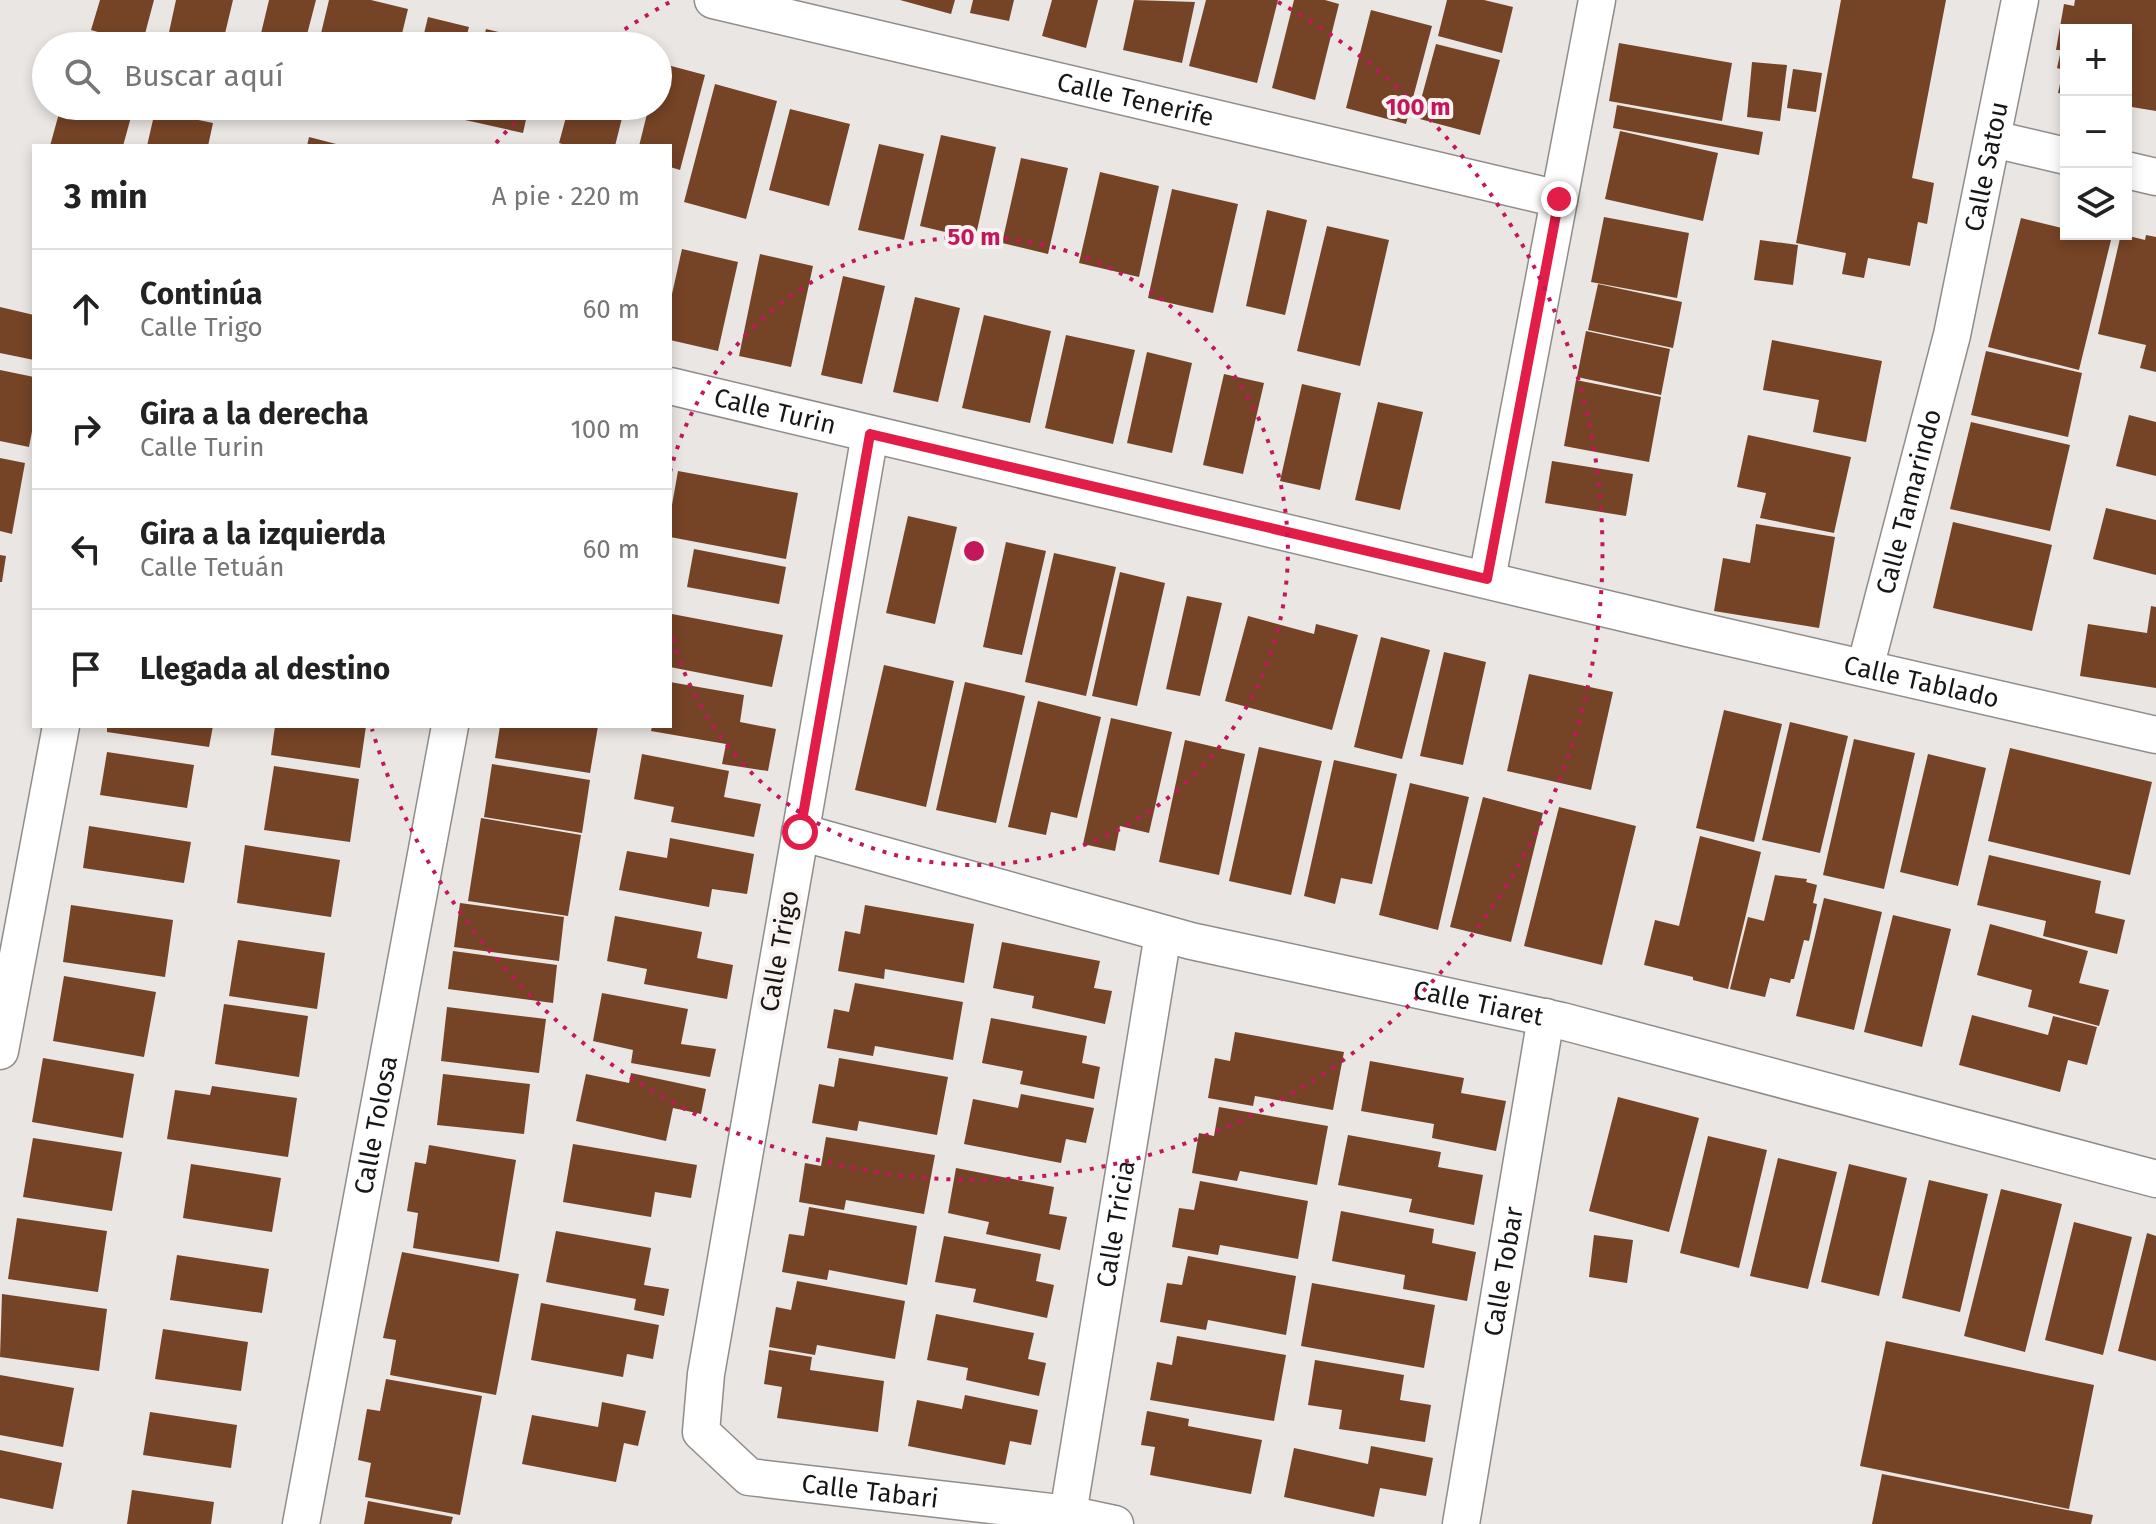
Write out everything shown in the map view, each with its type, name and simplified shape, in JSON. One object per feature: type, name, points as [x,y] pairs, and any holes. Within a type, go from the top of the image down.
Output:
[{"type":"street","name":"Calle Tenerife","points":[[713,0],[1559,199]]},
{"type":"street","points":[[1487,579],[1597,0]]},
{"type":"street","name":"Calle Satou","points":[[1952,335],[2020,0]]},
{"type":"street","points":[[1993,139],[2060,155]]},
{"type":"street","points":[[2132,171],[2156,177]]},
{"type":"street","name":"Calle Tamarindo","points":[[1865,668],[1952,335]]},
{"type":"street","name":"Calle Turin","points":[[672,386],[1687,628]]},
{"type":"street","name":"Calle Trigo","points":[[706,1374],[870,434]]},
{"type":"street","name":"Calle Tablado","points":[[1687,628],[2156,735]]},
{"type":"street","points":[[0,1051],[61,728]]},
{"type":"street","name":"Calle Tolosa","points":[[301,1524],[450,728]]},
{"type":"street","name":"Calle Tiaret","points":[[800,832],[1163,934],[1546,1017],[2156,1179]]},
{"type":"street","name":"Calle Tricia","points":[[1068,1514],[1163,934]]},
{"type":"street","name":"Calle Tobar","points":[[1461,1524],[1546,1017]]},
{"type":"street","name":"Calle Tabari","points":[[706,1374],[701,1432],[749,1477],[1068,1514],[1115,1524]]},
{"type":"building","points":[[100,0],[154,0],[145,32],[91,30]]},
{"type":"building","points":[[176,0],[233,0],[225,32],[169,32]]},
{"type":"building","points":[[269,0],[316,0],[308,32],[261,32]]},
{"type":"building","points":[[329,0],[371,0],[408,9],[402,32],[321,32]]},
{"type":"building","points":[[900,0],[955,0],[951,14]]},
{"type":"building","points":[[973,0],[1014,0],[1009,21],[970,13]]},
{"type":"building","points":[[1052,0],[1098,0],[1086,48],[1042,36]]},
{"type":"building","points":[[1134,0],[1195,2],[1182,63],[1123,50]]},
{"type":"building","points":[[1206,0],[1278,0],[1257,83],[1189,66]]},
{"type":"building","points":[[1294,0],[1325,0],[1339,4],[1315,100],[1272,88]]},
{"type":"building","points":[[1447,0],[1484,0],[1513,7],[1502,53],[1438,36]]},
{"type":"building","points":[[1841,0],[1946,0],[1912,178],[1934,183],[1927,224],[1918,222],[1910,266],[1868,258],[1864,278],[1842,274],[1846,253],[1796,243]]},
{"type":"building","points":[[2075,0],[2156,0],[2156,111],[2132,107],[2132,24],[2061,24],[2064,4],[2074,6]]},
{"type":"building","points":[[1371,10],[1432,26],[1406,124],[1346,108]]},
{"type":"building","points":[[428,17],[469,27],[468,32],[424,32]]},
{"type":"building","points":[[2060,27],[2060,50],[2056,50]]},
{"type":"building","points":[[1619,43],[1732,63],[1722,121],[1609,101]]},
{"type":"building","points":[[1436,44],[1500,60],[1480,135],[1416,118]]},
{"type":"building","points":[[1752,62],[1787,65],[1780,121],[1747,117]]},
{"type":"building","points":[[672,66],[705,75],[680,170],[672,168],[672,144],[640,144],[646,120],[672,120]]},
{"type":"building","points":[[1793,69],[1822,73],[1816,112],[1787,108]]},
{"type":"building","points":[[715,84],[777,101],[746,219],[684,202]]},
{"type":"building","points":[[1617,105],[1763,132],[1759,155],[1613,128]]},
{"type":"building","points":[[790,109],[850,124],[829,206],[769,190]]},
{"type":"building","points":[[57,120],[130,120],[124,144],[51,144]]},
{"type":"building","points":[[153,120],[213,123],[208,144],[147,144]]},
{"type":"building","points":[[465,120],[526,120],[523,133]]},
{"type":"building","points":[[565,120],[622,120],[616,144],[559,143]]},
{"type":"building","points":[[1620,131],[1718,153],[1703,221],[1605,199]]},
{"type":"building","points":[[941,135],[996,147],[975,239],[920,226]]},
{"type":"building","points":[[309,137],[336,144],[307,144]]},
{"type":"building","points":[[879,144],[924,154],[904,240],[858,230]]},
{"type":"building","points":[[1021,158],[1068,168],[1048,254],[1002,243]]},
{"type":"building","points":[[1100,172],[1159,186],[1139,277],[1079,263]]},
{"type":"building","points":[[1172,189],[1238,204],[1213,313],[1148,298]]},
{"type":"building","points":[[1267,210],[1307,220],[1285,315],[1246,306]]},
{"type":"building","points":[[1604,217],[1689,233],[1677,298],[1591,282]]},
{"type":"building","points":[[2021,218],[2060,228],[2060,240],[2111,240],[2079,370],[1988,347]]},
{"type":"building","points":[[1327,226],[1389,240],[1360,366],[1297,351]]},
{"type":"building","points":[[2146,235],[2156,237],[2156,372],[2140,368],[2146,345],[2098,334],[2120,240],[2132,240],[2132,237],[2145,240]]},
{"type":"building","points":[[1760,240],[1798,245],[1793,285],[1754,280]]},
{"type":"building","points":[[682,249],[738,262],[718,351],[672,340],[672,294]]},
{"type":"building","points":[[760,254],[813,266],[791,367],[739,356]]},
{"type":"building","points":[[843,276],[885,286],[862,384],[821,375]]},
{"type":"building","points":[[1598,284],[1682,302],[1673,348],[1588,330]]},
{"type":"building","points":[[915,297],[960,308],[938,402],[893,392]]},
{"type":"building","points":[[0,307],[32,315],[32,360],[0,353]]},
{"type":"building","points":[[984,315],[1051,331],[1030,423],[962,408]]},
{"type":"building","points":[[1586,331],[1670,349],[1661,395],[1577,377]]},
{"type":"building","points":[[1066,335],[1135,350],[1113,444],[1045,428]]},
{"type":"building","points":[[1772,340],[1882,361],[1866,442],[1813,432],[1819,400],[1763,390]]},
{"type":"building","points":[[1986,351],[2082,373],[2068,437],[1971,415]]},
{"type":"building","points":[[1147,352],[1192,363],[1172,453],[1127,443]]},
{"type":"building","points":[[0,370],[32,377],[29,447],[0,441]]},
{"type":"building","points":[[1224,374],[1264,383],[1243,474],[1203,465]]},
{"type":"building","points":[[1576,380],[1661,397],[1649,462],[1564,446]]},
{"type":"building","points":[[1302,384],[1341,393],[1320,490],[1280,481]]},
{"type":"building","points":[[1378,402],[1423,412],[1400,510],[1355,500]]},
{"type":"building","points":[[2129,415],[2156,422],[2156,476],[2116,466]]},
{"type":"building","points":[[1971,422],[2070,445],[2050,531],[1950,509]]},
{"type":"building","points":[[1748,435],[1851,457],[1834,533],[1760,518],[1766,493],[1737,487]]},
{"type":"building","points":[[0,458],[25,463],[12,534],[0,531]]},
{"type":"building","points":[[1552,461],[1633,474],[1626,516],[1545,503]]},
{"type":"building","points":[[678,471],[798,493],[786,559],[672,537],[672,505]]},
{"type":"building","points":[[2106,508],[2156,520],[2156,575],[2093,559]]},
{"type":"building","points":[[908,516],[957,527],[935,624],[886,613]]},
{"type":"building","points":[[1953,522],[2052,545],[2032,631],[1933,608]]},
{"type":"building","points":[[1756,524],[1835,537],[1819,628],[1714,611],[1723,558],[1750,563]]},
{"type":"building","points":[[1006,542],[1046,551],[1022,655],[983,647]]},
{"type":"building","points":[[694,549],[786,567],[779,604],[687,587]]},
{"type":"building","points":[[1054,553],[1116,567],[1086,696],[1025,682]]},
{"type":"building","points":[[0,555],[6,556],[2,582],[0,582]]},
{"type":"building","points":[[1120,572],[1165,583],[1137,706],[1092,696]]},
{"type":"building","points":[[1187,596],[1222,603],[1200,696],[1166,689]]},
{"type":"building","points":[[2151,606],[2156,607],[2156,688],[2080,676],[2088,624],[2147,633]]},
{"type":"building","points":[[672,614],[783,635],[772,687],[672,667]]},
{"type":"building","points":[[1248,616],[1314,634],[1316,624],[1358,635],[1332,730],[1225,701]]},
{"type":"building","points":[[1381,637],[1430,650],[1402,759],[1354,747]]},
{"type":"building","points":[[1444,652],[1486,662],[1463,765],[1420,756]]},
{"type":"building","points":[[884,665],[954,681],[926,807],[855,790]]},
{"type":"building","points":[[1529,674],[1613,692],[1591,790],[1507,771]]},
{"type":"building","points":[[672,682],[744,695],[740,722],[776,729],[768,771],[722,764],[726,744],[651,731],[652,728],[672,728]]},
{"type":"building","points":[[965,682],[1025,696],[996,823],[936,810]]},
{"type":"building","points":[[1038,701],[1101,717],[1077,818],[1051,812],[1046,835],[1008,827]]},
{"type":"building","points":[[1724,710],[1782,724],[1754,842],[1696,828]]},
{"type":"building","points":[[1111,718],[1172,732],[1149,833],[1120,826],[1115,851],[1083,844]]},
{"type":"building","points":[[1790,722],[1848,736],[1820,853],[1762,840]]},
{"type":"building","points":[[107,728],[213,728],[209,747],[107,732]]},
{"type":"building","points":[[275,728],[366,728],[360,768],[271,755]]},
{"type":"building","points":[[500,728],[598,728],[590,773],[495,758]]},
{"type":"building","points":[[1854,739],[1915,753],[1884,889],[1823,875]]},
{"type":"building","points":[[1185,740],[1245,754],[1219,875],[1159,862]]},
{"type":"building","points":[[1259,747],[1322,761],[1291,895],[1229,881]]},
{"type":"building","points":[[2010,748],[2152,782],[2130,875],[1988,841]]},
{"type":"building","points":[[107,752],[194,765],[187,808],[100,795]]},
{"type":"building","points":[[642,754],[729,771],[724,797],[761,804],[754,837],[671,822],[674,807],[634,799]]},
{"type":"building","points":[[1928,754],[1986,768],[1958,886],[1900,872]]},
{"type":"building","points":[[1334,760],[1397,774],[1372,884],[1341,878],[1335,904],[1304,896]]},
{"type":"building","points":[[492,764],[590,780],[582,833],[484,817]]},
{"type":"building","points":[[274,766],[359,779],[350,842],[264,830]]},
{"type":"building","points":[[1410,783],[1469,797],[1438,930],[1379,915]]},
{"type":"building","points":[[1483,797],[1543,813],[1511,942],[1450,927]]},
{"type":"building","points":[[1559,807],[1636,826],[1602,965],[1524,946]]},
{"type":"building","points":[[481,818],[581,835],[568,916],[468,901]]},
{"type":"building","points":[[89,826],[191,842],[184,883],[83,868]]},
{"type":"building","points":[[1700,836],[1761,852],[1728,989],[1644,965],[1655,920],[1679,926]]},
{"type":"building","points":[[670,838],[754,854],[747,894],[712,889],[709,907],[619,890],[627,851],[667,858]]},
{"type":"building","points":[[245,845],[340,860],[331,917],[237,903]]},
{"type":"building","points":[[1989,855],[2101,881],[2095,913],[2125,920],[2117,954],[2043,936],[2046,921],[1977,905]]},
{"type":"building","points":[[1775,875],[1807,879],[1806,882],[1817,885],[1813,903],[1817,904],[1809,941],[1804,940],[1794,979],[1790,983],[1770,978],[1765,997],[1730,989],[1748,917],[1764,921]]},
{"type":"building","points":[[1824,898],[1882,912],[1854,1030],[1796,1016]]},
{"type":"building","points":[[460,903],[564,917],[559,961],[454,947]]},
{"type":"building","points":[[71,905],[173,920],[165,977],[63,962]]},
{"type":"building","points":[[865,905],[974,924],[964,983],[885,969],[884,979],[838,971],[845,931],[860,934]]},
{"type":"building","points":[[1893,915],[1951,929],[1922,1047],[1864,1032]]},
{"type":"building","points":[[615,916],[702,932],[697,958],[733,965],[727,999],[644,984],[647,969],[607,961]]},
{"type":"building","points":[[1990,924],[2088,951],[2079,983],[2109,990],[2099,1026],[2028,1007],[2032,990],[1977,975]]},
{"type":"building","points":[[238,940],[325,953],[317,1009],[229,996]]},
{"type":"building","points":[[1002,942],[1100,961],[1094,988],[1112,991],[1105,1024],[1032,1008],[1034,996],[993,988]]},
{"type":"building","points":[[453,951],[557,965],[553,1003],[448,989]]},
{"type":"building","points":[[64,976],[156,992],[144,1057],[53,1041]]},
{"type":"building","points":[[855,983],[963,1002],[953,1060],[875,1046],[873,1056],[827,1048],[834,1009],[849,1012]]},
{"type":"building","points":[[602,993],[688,1009],[681,1044],[716,1049],[710,1077],[631,1063],[633,1050],[593,1041]]},
{"type":"building","points":[[224,1004],[308,1016],[299,1077],[215,1064]]},
{"type":"building","points":[[447,1007],[546,1019],[539,1073],[441,1061]]},
{"type":"building","points":[[1972,1015],[2048,1035],[2053,1016],[2097,1027],[2087,1065],[2068,1060],[2060,1092],[1959,1065]]},
{"type":"building","points":[[991,1018],[1087,1036],[1082,1063],[1100,1067],[1094,1099],[1020,1084],[1023,1071],[982,1063]]},
{"type":"building","points":[[1235,1032],[1344,1052],[1333,1110],[1255,1096],[1253,1106],[1208,1098],[1215,1058],[1230,1061]]},
{"type":"building","points":[[43,1058],[134,1074],[123,1138],[32,1122]]},
{"type":"building","points":[[839,1058],[948,1077],[937,1135],[859,1121],[857,1131],[812,1123],[819,1084],[834,1087]]},
{"type":"building","points":[[1370,1061],[1464,1078],[1461,1093],[1506,1101],[1496,1151],[1432,1138],[1434,1124],[1361,1111]]},
{"type":"building","points":[[631,1073],[706,1089],[701,1114],[673,1108],[666,1141],[576,1121],[586,1074],[629,1083]]},
{"type":"building","points":[[443,1074],[530,1084],[524,1134],[437,1125]]},
{"type":"building","points":[[212,1086],[297,1098],[288,1157],[167,1139],[175,1090],[210,1095]]},
{"type":"building","points":[[1021,1094],[1094,1108],[1086,1143],[1066,1139],[1061,1163],[964,1144],[973,1099],[1018,1108]]},
{"type":"building","points":[[1618,1097],[1699,1118],[1669,1232],[1589,1211]]},
{"type":"building","points":[[1219,1107],[1328,1126],[1317,1185],[1240,1171],[1237,1181],[1192,1173],[1199,1133],[1214,1136]]},
{"type":"building","points":[[1348,1135],[1441,1152],[1438,1167],[1483,1175],[1474,1225],[1409,1212],[1412,1199],[1338,1185]]},
{"type":"building","points":[[1708,1136],[1767,1150],[1739,1268],[1680,1253]]},
{"type":"building","points":[[826,1137],[935,1155],[924,1214],[846,1200],[844,1210],[799,1202],[805,1163],[821,1166]]},
{"type":"building","points":[[33,1138],[122,1152],[112,1211],[23,1197]]},
{"type":"building","points":[[573,1144],[697,1165],[691,1198],[655,1192],[651,1217],[563,1202]]},
{"type":"building","points":[[429,1145],[516,1160],[499,1262],[413,1248],[418,1213],[407,1211],[415,1162],[426,1164]]},
{"type":"building","points":[[1778,1158],[1837,1172],[1808,1289],[1750,1276]]},
{"type":"building","points":[[191,1164],[281,1178],[272,1232],[183,1218]]},
{"type":"building","points":[[1849,1164],[1907,1178],[1879,1296],[1821,1282]]},
{"type":"building","points":[[956,1168],[1054,1187],[1049,1214],[1067,1217],[1060,1250],[986,1234],[989,1222],[948,1213]]},
{"type":"building","points":[[1929,1180],[1988,1194],[1960,1312],[1902,1298]]},
{"type":"building","points":[[1200,1181],[1308,1201],[1298,1259],[1220,1245],[1218,1255],[1172,1247],[1179,1208],[1194,1210]]},
{"type":"building","points":[[2001,1189],[2062,1204],[2025,1352],[1964,1336]]},
{"type":"building","points":[[809,1207],[917,1226],[907,1285],[829,1270],[827,1280],[782,1272],[789,1234],[804,1236]]},
{"type":"building","points":[[1341,1211],[1434,1229],[1432,1243],[1476,1252],[1467,1301],[1403,1289],[1405,1275],[1332,1261]]},
{"type":"building","points":[[17,1218],[107,1231],[98,1292],[8,1279]]},
{"type":"building","points":[[2074,1222],[2132,1237],[2103,1355],[2045,1340]]},
{"type":"building","points":[[556,1231],[651,1248],[644,1285],[669,1289],[664,1316],[634,1310],[636,1299],[546,1282]]},
{"type":"building","points":[[2147,1233],[2156,1236],[2156,1361],[2118,1351]]},
{"type":"building","points":[[1594,1235],[1633,1240],[1627,1283],[1589,1277]]},
{"type":"building","points":[[944,1236],[1041,1254],[1036,1281],[1054,1285],[1047,1318],[973,1302],[976,1289],[935,1282]]},
{"type":"building","points":[[402,1252],[519,1274],[496,1395],[390,1375],[396,1340],[383,1338]]},
{"type":"building","points":[[177,1255],[269,1269],[262,1313],[170,1300]]},
{"type":"building","points":[[1188,1256],[1296,1276],[1286,1335],[1208,1320],[1206,1330],[1160,1322],[1167,1283],[1182,1285]]},
{"type":"building","points":[[797,1281],[905,1301],[895,1359],[817,1345],[815,1355],[769,1347],[776,1307],[791,1310]]},
{"type":"building","points":[[1312,1283],[1435,1305],[1424,1368],[1301,1346]]},
{"type":"building","points":[[2,1294],[107,1309],[99,1371],[0,1357]]},
{"type":"building","points":[[541,1303],[659,1325],[653,1359],[627,1354],[623,1377],[531,1360]]},
{"type":"building","points":[[936,1314],[1034,1333],[1028,1359],[1046,1363],[1039,1396],[966,1380],[968,1368],[927,1360]]},
{"type":"building","points":[[163,1329],[248,1342],[241,1391],[155,1379]]},
{"type":"building","points":[[1177,1336],[1286,1355],[1274,1421],[1150,1400],[1157,1362],[1172,1365]]},
{"type":"building","points":[[1886,1341],[2094,1385],[2069,1509],[1860,1466]]},
{"type":"building","points":[[769,1350],[812,1357],[810,1370],[884,1381],[878,1432],[777,1418],[782,1387],[764,1384]]},
{"type":"building","points":[[1315,1360],[1404,1375],[1400,1400],[1431,1405],[1425,1442],[1339,1429],[1342,1410],[1308,1405]]},
{"type":"building","points":[[0,1375],[74,1388],[63,1447],[0,1435]]},
{"type":"building","points":[[386,1379],[482,1396],[460,1515],[365,1497],[371,1463],[358,1460],[367,1409],[380,1411]]},
{"type":"building","points":[[965,1395],[1038,1410],[1031,1445],[1010,1441],[1005,1465],[908,1446],[917,1400],[962,1409]]},
{"type":"building","points":[[602,1402],[646,1411],[638,1446],[624,1443],[616,1482],[522,1464],[532,1415],[598,1427]]},
{"type":"building","points":[[1147,1411],[1189,1419],[1188,1426],[1262,1440],[1251,1494],[1150,1475],[1155,1447],[1141,1445]]},
{"type":"building","points":[[150,1412],[237,1425],[231,1468],[143,1455]]},
{"type":"building","points":[[1371,1446],[1433,1458],[1426,1496],[1380,1488],[1374,1517],[1284,1497],[1294,1448],[1368,1464]]},
{"type":"building","points":[[0,1450],[62,1463],[53,1509],[0,1498]]},
{"type":"building","points":[[1882,1474],[2093,1515],[2091,1524],[1872,1524]]},
{"type":"building","points":[[132,1490],[214,1502],[211,1524],[127,1524]]},
{"type":"building","points":[[368,1501],[453,1517],[451,1524],[364,1524]]},
{"type":"route","points":[[800,832],[870,434],[1487,579],[1559,199]]}]
